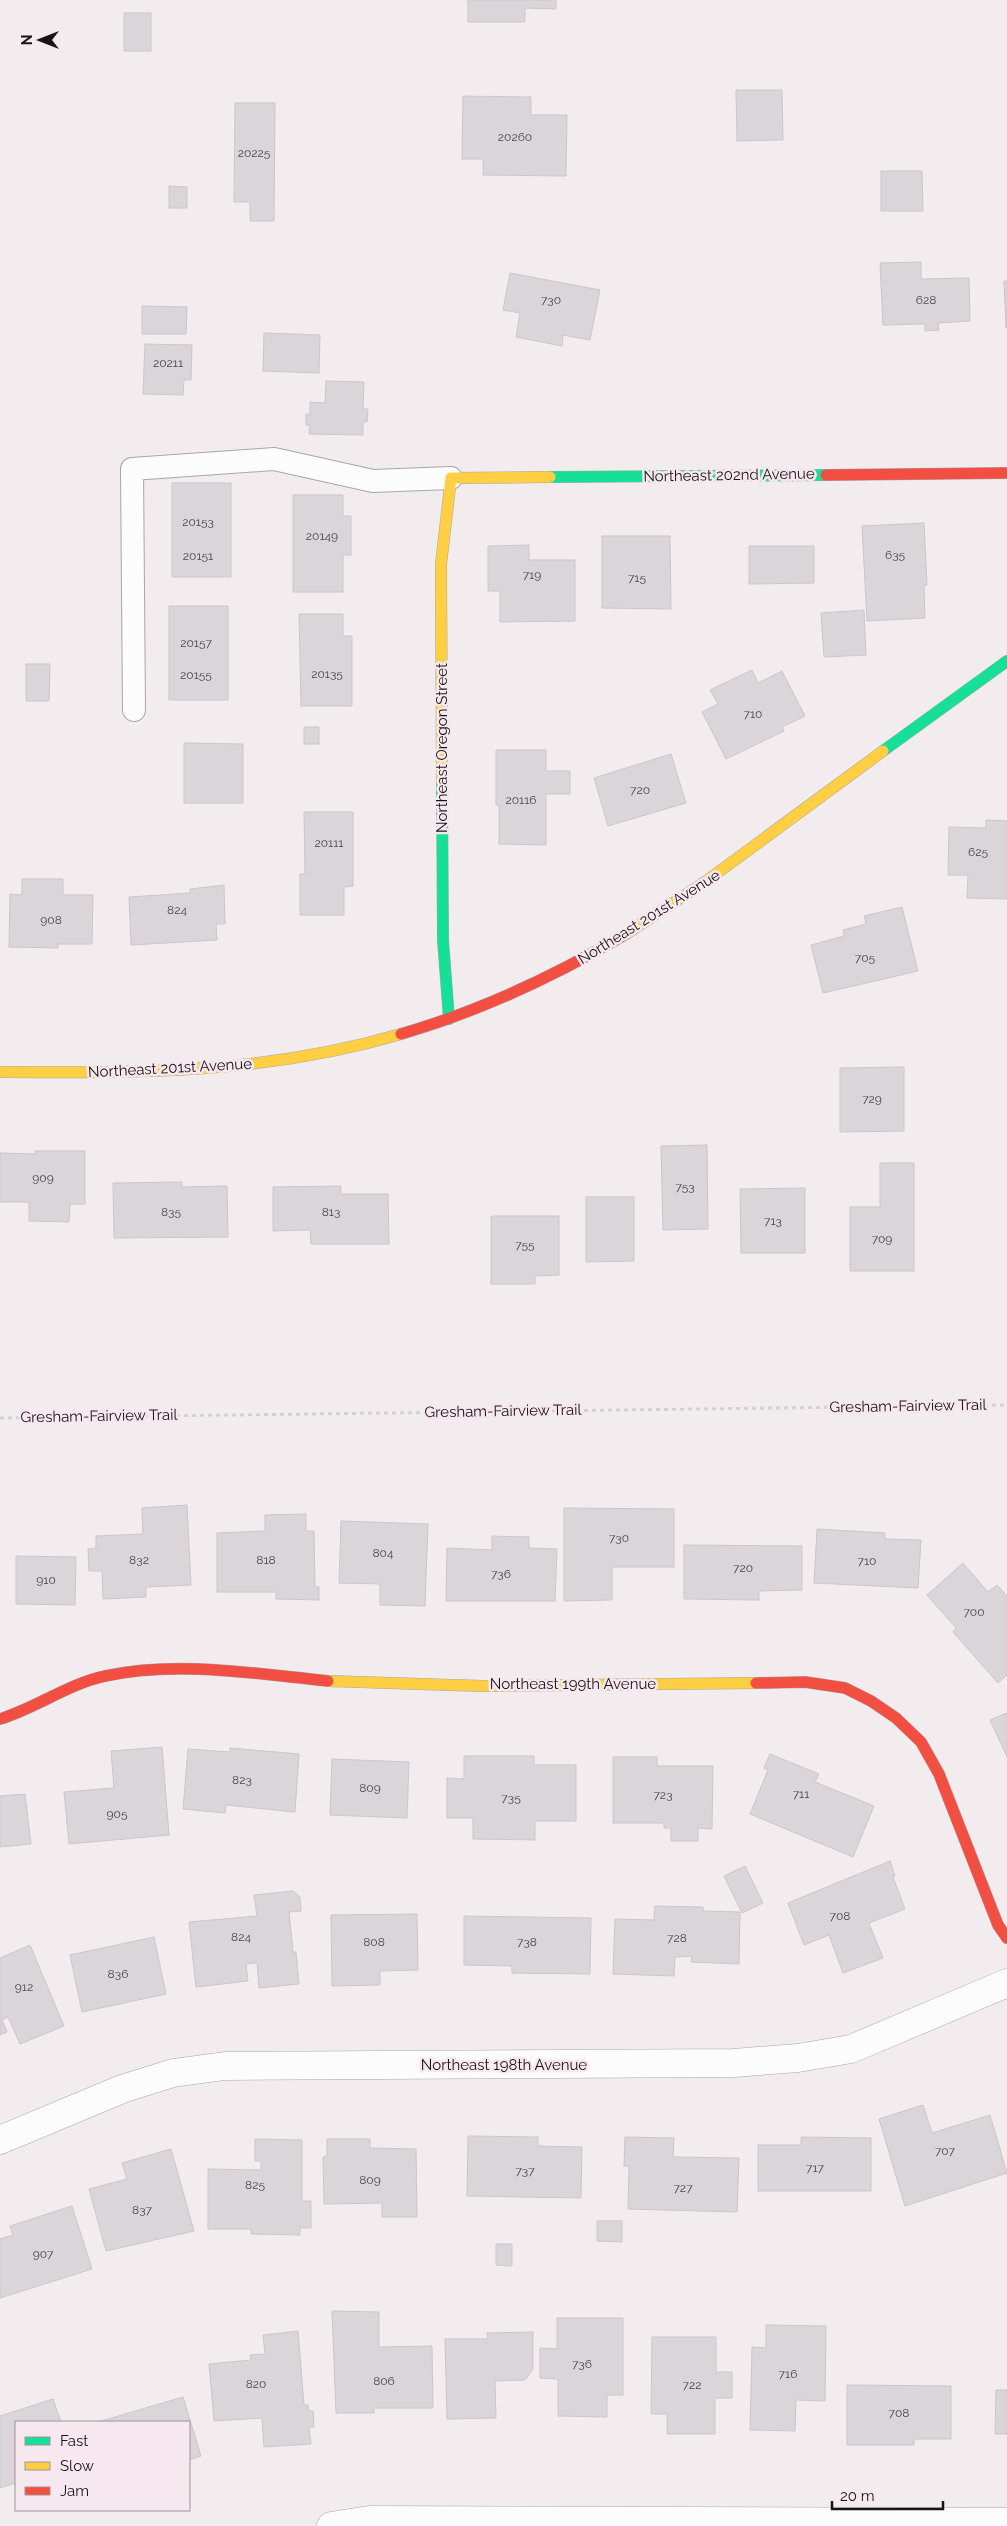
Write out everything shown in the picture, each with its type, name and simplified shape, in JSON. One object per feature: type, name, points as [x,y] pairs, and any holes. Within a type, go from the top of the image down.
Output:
[{"type":"street","name":"Northeast 202nd Avenue","points":[[451,478],[1007,472]]},
{"type":"street","name":"Northeast Oregon Street","points":[[449,1019],[442,940],[441,564],[451,478]]},
{"type":"street","name":"Northeast 201st Avenue","points":[[0,1072],[159,1072],[267,1063],[342,1050],[449,1019],[547,977],[650,920],[725,869],[1007,661]]},
{"type":"street","name":"Northeast 199th Avenue","points":[[0,1719],[105,1677],[153,1671],[214,1671],[374,1684],[559,1685],[805,1682],[845,1688],[871,1701],[896,1718],[921,1742],[939,1774],[998,1926],[1007,1938]]},
{"type":"street","name":"Northeast 198th Avenue","points":[[0,2140],[122,2089],[173,2073],[225,2066],[734,2063],[798,2058],[852,2049],[1007,1983]]},
{"type":"street","points":[[331,2526],[369,2520],[1007,2522]]},
{"type":"lane","points":[[134,710],[132,469],[274,459],[373,480],[451,478]]},
{"type":"path","name":"Gresham-Fairview Trail","points":[[0,1418],[1007,1405]]},
{"type":"building","points":[[468,0],[556,0],[556,9],[525,8],[525,22],[468,22]]},
{"type":"building","points":[[124,13],[151,13],[151,51],[124,51]]},
{"type":"building","points":[[736,90],[782,90],[783,140],[737,141]]},
{"type":"building","points":[[463,96],[531,97],[531,115],[567,115],[566,176],[483,175],[483,159],[462,159]]},
{"type":"building","points":[[235,103],[275,103],[274,221],[250,221],[250,202],[234,202]]},
{"type":"building","points":[[881,171],[922,171],[923,211],[881,211]]},
{"type":"building","points":[[169,186],[187,187],[187,208],[169,208]]},
{"type":"building","points":[[921,262],[921,279],[969,278],[970,321],[938,323],[939,330],[925,331],[925,324],[883,325],[880,263]]},
{"type":"building","points":[[510,273],[600,290],[590,340],[563,335],[562,346],[516,337],[520,313],[503,310]]},
{"type":"building","points":[[1004,281],[1007,281],[1007,328],[1006,328]]},
{"type":"building","points":[[142,306],[187,307],[186,334],[142,334]]},
{"type":"building","points":[[264,333],[320,335],[319,373],[263,371]]},
{"type":"building","points":[[145,344],[192,345],[191,380],[184,380],[183,395],[143,394]]},
{"type":"building","points":[[326,381],[364,382],[363,409],[368,409],[367,422],[363,422],[363,435],[309,434],[310,425],[306,425],[306,414],[310,414],[310,402],[325,403]]},
{"type":"building","points":[[172,483],[231,483],[231,577],[172,577]]},
{"type":"building","points":[[293,495],[343,495],[343,516],[351,516],[351,555],[343,555],[343,592],[293,592]]},
{"type":"building","points":[[924,523],[927,585],[924,585],[925,618],[867,621],[862,526]]},
{"type":"building","points":[[602,536],[670,536],[671,609],[602,608]]},
{"type":"building","points":[[529,545],[529,560],[575,560],[575,621],[500,622],[500,591],[488,591],[488,546]]},
{"type":"building","points":[[749,546],[814,546],[814,583],[749,584]]},
{"type":"building","points":[[169,606],[228,606],[228,700],[169,700]]},
{"type":"building","points":[[864,610],[866,655],[824,657],[821,613]]},
{"type":"building","points":[[299,614],[343,614],[343,636],[352,636],[352,706],[301,706]]},
{"type":"building","points":[[26,664],[50,664],[49,701],[26,701]]},
{"type":"building","points":[[752,670],[758,683],[782,671],[805,716],[782,727],[784,731],[726,759],[702,712],[718,704],[710,690]]},
{"type":"building","points":[[304,727],[319,727],[319,744],[304,744]]},
{"type":"building","points":[[184,743],[243,744],[243,803],[184,803]]},
{"type":"building","points":[[496,750],[546,750],[546,771],[570,771],[570,794],[546,794],[546,845],[499,844],[499,805],[496,805]]},
{"type":"building","points":[[671,754],[686,803],[608,826],[594,778]]},
{"type":"building","points":[[304,812],[353,812],[353,886],[344,887],[344,915],[300,915],[300,874],[305,874]]},
{"type":"building","points":[[986,820],[1007,821],[1007,899],[967,898],[968,875],[948,875],[949,827],[986,828]]},
{"type":"building","points":[[22,879],[63,879],[63,895],[93,895],[92,944],[58,944],[58,948],[9,947],[10,894],[22,895]]},
{"type":"building","points":[[224,885],[225,924],[216,924],[217,940],[131,945],[129,897],[190,893],[190,889]]},
{"type":"building","points":[[902,907],[918,971],[823,993],[811,945],[844,936],[843,930],[866,924],[864,916]]},
{"type":"building","points":[[904,1067],[904,1131],[840,1132],[840,1068]]},
{"type":"building","points":[[707,1145],[708,1229],[663,1230],[661,1146]]},
{"type":"building","points":[[35,1151],[85,1151],[85,1204],[70,1204],[69,1222],[29,1221],[29,1202],[0,1202],[0,1153],[35,1154]]},
{"type":"building","points":[[880,1163],[914,1163],[914,1271],[850,1271],[850,1207],[880,1207]]},
{"type":"building","points":[[182,1182],[182,1187],[227,1186],[228,1237],[114,1238],[113,1183]]},
{"type":"building","points":[[341,1186],[341,1194],[388,1194],[389,1244],[311,1244],[310,1230],[273,1231],[273,1187]]},
{"type":"building","points":[[805,1188],[805,1253],[741,1253],[740,1189]]},
{"type":"building","points":[[586,1197],[634,1197],[634,1261],[586,1262]]},
{"type":"building","points":[[491,1216],[559,1216],[559,1275],[535,1276],[535,1284],[491,1284]]},
{"type":"building","points":[[187,1505],[191,1585],[146,1587],[146,1597],[103,1599],[102,1571],[89,1571],[88,1549],[96,1548],[96,1536],[143,1534],[142,1508]]},
{"type":"building","points":[[564,1508],[674,1509],[674,1567],[612,1567],[612,1600],[564,1601]]},
{"type":"building","points":[[306,1514],[306,1531],[314,1531],[315,1587],[319,1587],[319,1600],[276,1599],[276,1592],[217,1592],[217,1533],[265,1531],[265,1515]]},
{"type":"building","points":[[341,1521],[428,1524],[425,1606],[380,1605],[380,1584],[339,1583]]},
{"type":"building","points":[[817,1529],[885,1533],[885,1539],[921,1540],[918,1588],[814,1583]]},
{"type":"building","points":[[492,1536],[529,1537],[529,1548],[557,1549],[555,1601],[446,1601],[447,1548],[492,1550]]},
{"type":"building","points":[[684,1545],[802,1546],[802,1590],[759,1591],[759,1600],[684,1599]]},
{"type":"building","points":[[16,1556],[76,1557],[75,1605],[16,1604]]},
{"type":"building","points":[[963,1563],[988,1592],[997,1585],[1007,1596],[1007,1675],[998,1683],[953,1632],[956,1628],[927,1595]]},
{"type":"building","points":[[1007,1713],[1007,1757],[990,1720]]},
{"type":"building","points":[[162,1747],[169,1835],[69,1844],[64,1792],[114,1788],[111,1751]]},
{"type":"building","points":[[230,1748],[299,1754],[295,1812],[226,1805],[225,1813],[183,1809],[188,1749],[230,1752]]},
{"type":"building","points":[[770,1754],[819,1774],[815,1782],[874,1806],[853,1857],[750,1814],[768,1770],[764,1768]]},
{"type":"building","points":[[464,1756],[534,1756],[534,1765],[576,1765],[576,1821],[535,1821],[535,1840],[473,1839],[473,1818],[447,1818],[447,1778],[464,1779]]},
{"type":"building","points":[[613,1757],[657,1757],[657,1766],[713,1766],[712,1829],[698,1828],[698,1841],[671,1841],[671,1828],[664,1828],[664,1823],[613,1823]]},
{"type":"building","points":[[332,1759],[409,1762],[407,1818],[330,1815]]},
{"type":"building","points":[[25,1794],[31,1844],[0,1847],[0,1796]]},
{"type":"building","points":[[890,1861],[895,1876],[893,1877],[905,1909],[869,1923],[883,1958],[843,1973],[829,1935],[804,1945],[788,1903]]},
{"type":"building","points":[[745,1866],[763,1903],[742,1913],[724,1876]]},
{"type":"building","points":[[293,1891],[300,1897],[301,1911],[289,1912],[293,1952],[296,1952],[299,1984],[259,1988],[257,1963],[246,1964],[248,1981],[196,1987],[189,1922],[257,1916],[254,1895]]},
{"type":"building","points":[[655,1906],[703,1907],[703,1911],[740,1912],[739,1964],[691,1962],[692,1956],[675,1957],[674,1976],[613,1974],[615,1919],[654,1920]]},
{"type":"building","points":[[417,1914],[418,1970],[380,1971],[380,1985],[332,1986],[331,1915]]},
{"type":"building","points":[[464,1916],[591,1918],[590,1974],[512,1973],[512,1966],[464,1965]]},
{"type":"building","points":[[154,1937],[166,1994],[82,2012],[70,1955]]},
{"type":"building","points":[[30,1945],[64,2026],[20,2044],[8,2017],[2,2020],[7,2032],[0,2035],[0,1958]]},
{"type":"building","points":[[923,2105],[932,2133],[990,2115],[1007,2173],[905,2206],[879,2119]]},
{"type":"building","points":[[468,2136],[538,2137],[538,2146],[582,2147],[581,2198],[467,2196]]},
{"type":"building","points":[[625,2137],[674,2138],[673,2157],[739,2158],[737,2212],[628,2209],[629,2166],[624,2166]]},
{"type":"building","points":[[801,2137],[871,2138],[871,2191],[758,2191],[758,2145],[801,2145]]},
{"type":"building","points":[[255,2139],[302,2140],[302,2201],[311,2201],[311,2228],[300,2228],[300,2235],[251,2234],[251,2229],[208,2229],[208,2169],[261,2170],[261,2161],[255,2161]]},
{"type":"building","points":[[327,2139],[370,2139],[370,2148],[416,2149],[417,2217],[382,2217],[382,2203],[324,2204],[323,2157],[327,2156]]},
{"type":"building","points":[[171,2149],[194,2231],[106,2251],[89,2189],[127,2179],[122,2163]]},
{"type":"building","points":[[72,2206],[92,2269],[0,2298],[0,2239],[13,2235],[10,2226]]},
{"type":"building","points":[[597,2221],[622,2221],[622,2242],[597,2241]]},
{"type":"building","points":[[496,2244],[512,2244],[512,2266],[496,2265]]},
{"type":"building","points":[[332,2311],[379,2312],[379,2347],[432,2346],[433,2408],[374,2408],[374,2413],[336,2413]]},
{"type":"building","points":[[557,2318],[623,2318],[623,2395],[607,2395],[607,2417],[558,2416],[558,2379],[540,2378],[540,2348],[557,2349]]},
{"type":"building","points":[[766,2325],[826,2326],[825,2401],[796,2400],[795,2431],[750,2430],[752,2347],[766,2348]]},
{"type":"building","points":[[298,2331],[304,2405],[308,2405],[309,2411],[313,2411],[314,2427],[309,2427],[311,2444],[264,2447],[262,2418],[214,2421],[209,2364],[251,2360],[250,2355],[265,2354],[263,2335]]},
{"type":"building","points":[[533,2332],[533,2369],[525,2380],[495,2381],[496,2418],[447,2419],[445,2339],[488,2339],[487,2333]]},
{"type":"building","points":[[652,2337],[716,2337],[716,2372],[732,2372],[732,2398],[715,2398],[715,2434],[667,2434],[667,2414],[651,2414]]},
{"type":"building","points":[[847,2385],[951,2386],[951,2439],[914,2439],[914,2445],[847,2445]]},
{"type":"building","points":[[996,2390],[1007,2390],[1007,2434],[995,2434]]},
{"type":"building","points":[[183,2397],[201,2456],[190,2460],[190,2421],[101,2421]]},
{"type":"building","points":[[53,2399],[61,2421],[15,2421],[15,2483],[0,2488],[0,2416]]},
{"type":"traffic: fast","points":[[550,477],[826,475]]},
{"type":"traffic: fast","points":[[883,751],[1007,661]]},
{"type":"traffic: fast","points":[[442,782],[443,940],[449,1019]]},
{"type":"traffic: slow","points":[[442,782],[441,564],[451,478],[550,477]]},
{"type":"traffic: slow","points":[[626,934],[705,882],[883,751]]},
{"type":"traffic: slow","points":[[0,1072],[153,1071],[251,1064],[300,1057],[401,1034]]},
{"type":"traffic: slow","points":[[328,1681],[483,1686],[756,1683]]},
{"type":"traffic: jam","points":[[826,475],[1007,473]]},
{"type":"traffic: jam","points":[[401,1034],[459,1015],[516,991],[572,964],[626,934]]},
{"type":"traffic: jam","points":[[0,1719],[91,1680],[133,1671],[161,1669],[217,1670],[328,1681]]},
{"type":"traffic: jam","points":[[756,1683],[805,1682],[845,1688],[871,1701],[896,1718],[921,1742],[939,1774],[998,1925],[1007,1938]]}]
